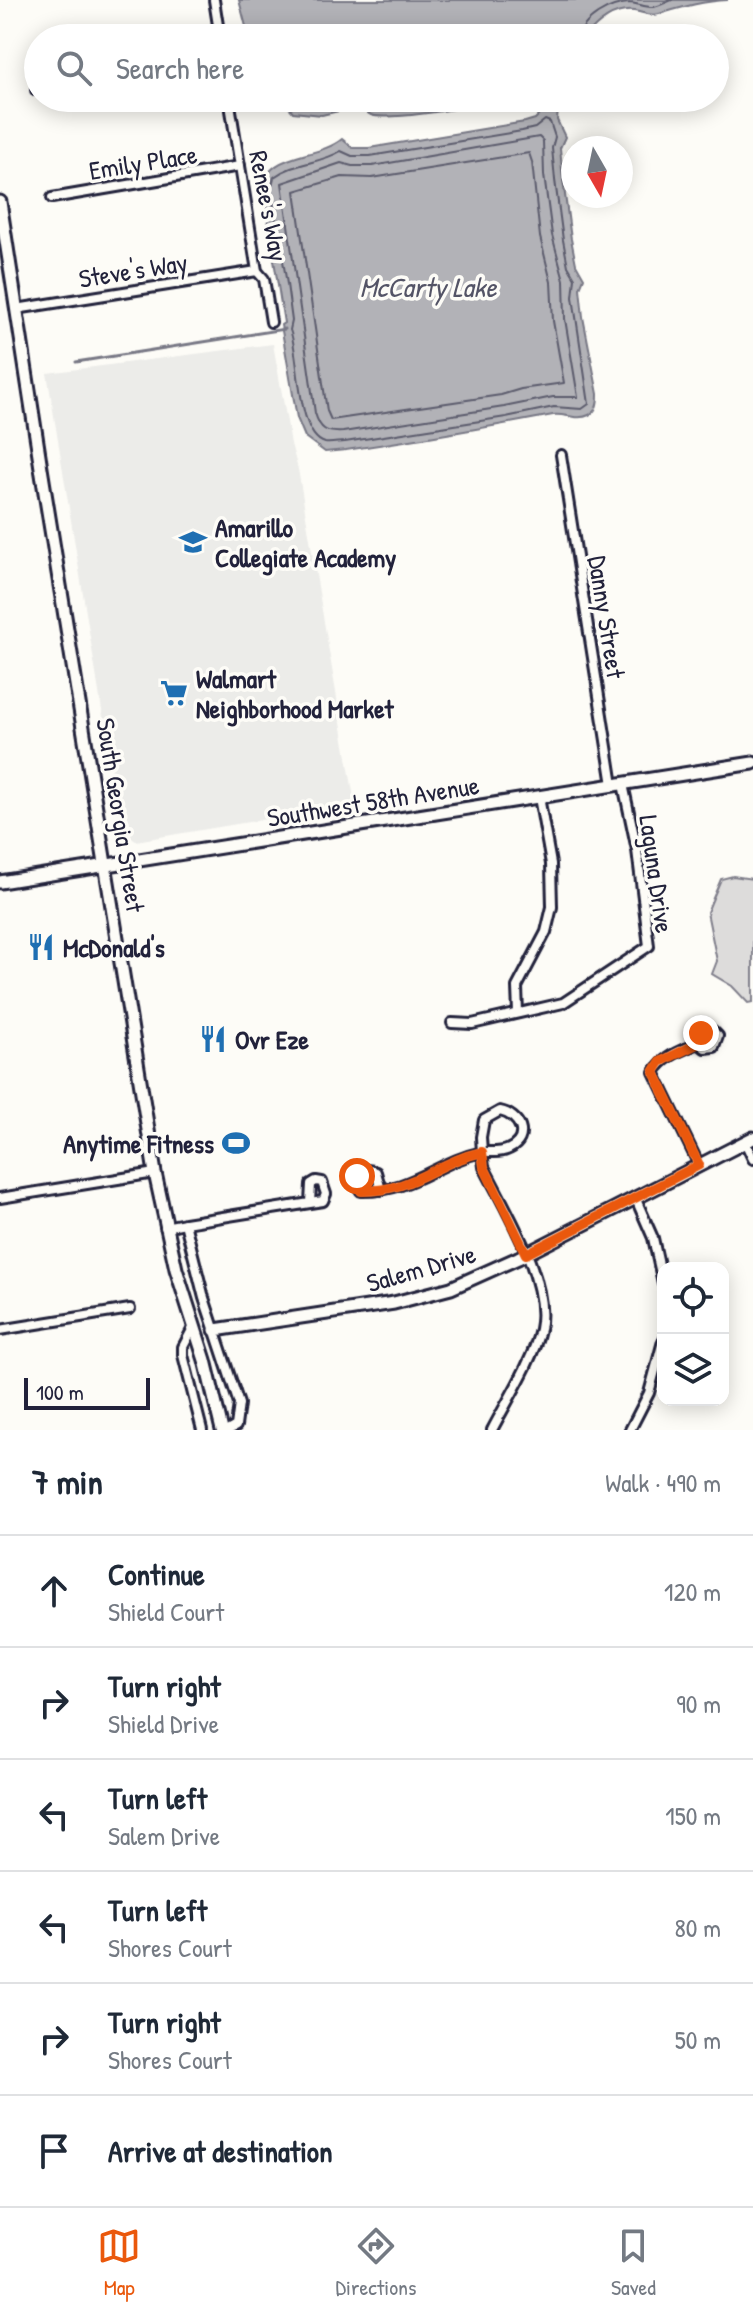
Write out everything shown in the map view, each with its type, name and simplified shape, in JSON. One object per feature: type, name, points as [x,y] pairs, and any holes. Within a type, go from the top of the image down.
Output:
[{"type":"main road","name":"South Georgia Street","points":[[0,202],[155,1173],[165,1227],[205,1360],[222,1430]]},
{"type":"main road","name":"Southwest 58th Avenue","points":[[0,882],[753,763]]},
{"type":"main road","name":"Salem Drive","points":[[215,1330],[424,1296],[469,1281],[749,1140]]},
{"type":"street","points":[[214,0],[218,24]]},
{"type":"street","name":"Renee's Way","points":[[231,112],[257,271],[264,279],[271,322]]},
{"type":"street","name":"Emily Place","points":[[52,198],[240,166]]},
{"type":"street","name":"Steve's Way","points":[[16,309],[257,271]]},
{"type":"street","name":"Danny Street","points":[[561,455],[618,784]]},
{"type":"street","name":"Laguna Drive","points":[[452,1023],[472,1024],[563,1003],[649,946],[641,878],[618,784]]},
{"type":"street","points":[[518,1013],[517,987],[546,932],[552,907],[551,864],[539,797]]},
{"type":"street","points":[[699,1043],[660,1062],[654,1072],[699,1165]]},
{"type":"street","points":[[381,1190],[402,1187],[465,1156],[482,1152],[508,1150],[518,1142],[521,1130],[518,1119],[500,1111],[490,1114],[482,1128],[482,1152],[484,1167],[538,1282],[540,1328],[537,1341],[492,1430]]},
{"type":"street","points":[[749,1140],[753,1159]]},
{"type":"street","points":[[0,1198],[155,1173]]},
{"type":"street","points":[[635,1197],[653,1238],[658,1262]]},
{"type":"street","points":[[165,1227],[310,1203]]},
{"type":"street","points":[[185,1223],[195,1266],[239,1404],[236,1426],[229,1430]]},
{"type":"street","points":[[0,1330],[130,1309]]},
{"type":"street","points":[[194,1326],[183,1347],[183,1355],[202,1430]]},
{"type":"street","points":[[630,1430],[649,1393],[657,1363]]},
{"type":"shaded area","points":[[273,344],[298,469],[355,804],[136,841],[128,836],[119,815],[47,373]]},
{"type":"shaded area","points":[[733,876],[753,879],[753,1002],[748,1003],[732,986],[712,974],[717,961],[707,912],[721,879]]},
{"type":"water","points":[[239,0],[728,0],[656,15],[619,12],[598,24],[245,24]]},
{"type":"water","points":[[293,112],[335,112],[322,115]]},
{"type":"water","points":[[366,112],[432,112],[412,115]]},
{"type":"water","name":"McCarty Lake","points":[[542,112],[558,112],[557,120],[565,136],[561,136],[560,148],[561,208],[567,208],[576,264],[584,278],[580,288],[598,394],[595,409],[585,417],[553,415],[325,452],[305,437],[297,418],[263,191],[266,178],[272,169],[282,163],[331,146],[342,139],[353,148],[369,148],[535,119]]},
{"type":"waterway","points":[[76,362],[285,329]]},
{"type":"place","name":"Amarillo Collegiate Academy","points":[[193,542]]},
{"type":"place","name":"Walmart Neighborhood Market","points":[[174,693]]},
{"type":"place","name":"McDonald's","points":[[41,947]]},
{"type":"place","name":"Ovr Eze","points":[[213,1039]]},
{"type":"place","name":"Anytime Fitness","points":[[236,1143]]},
{"type":"route","points":[[357,1176],[361,1191],[402,1187],[465,1156],[482,1152],[484,1167],[526,1254],[699,1165],[654,1072],[660,1062],[699,1043],[701,1033]]}]
